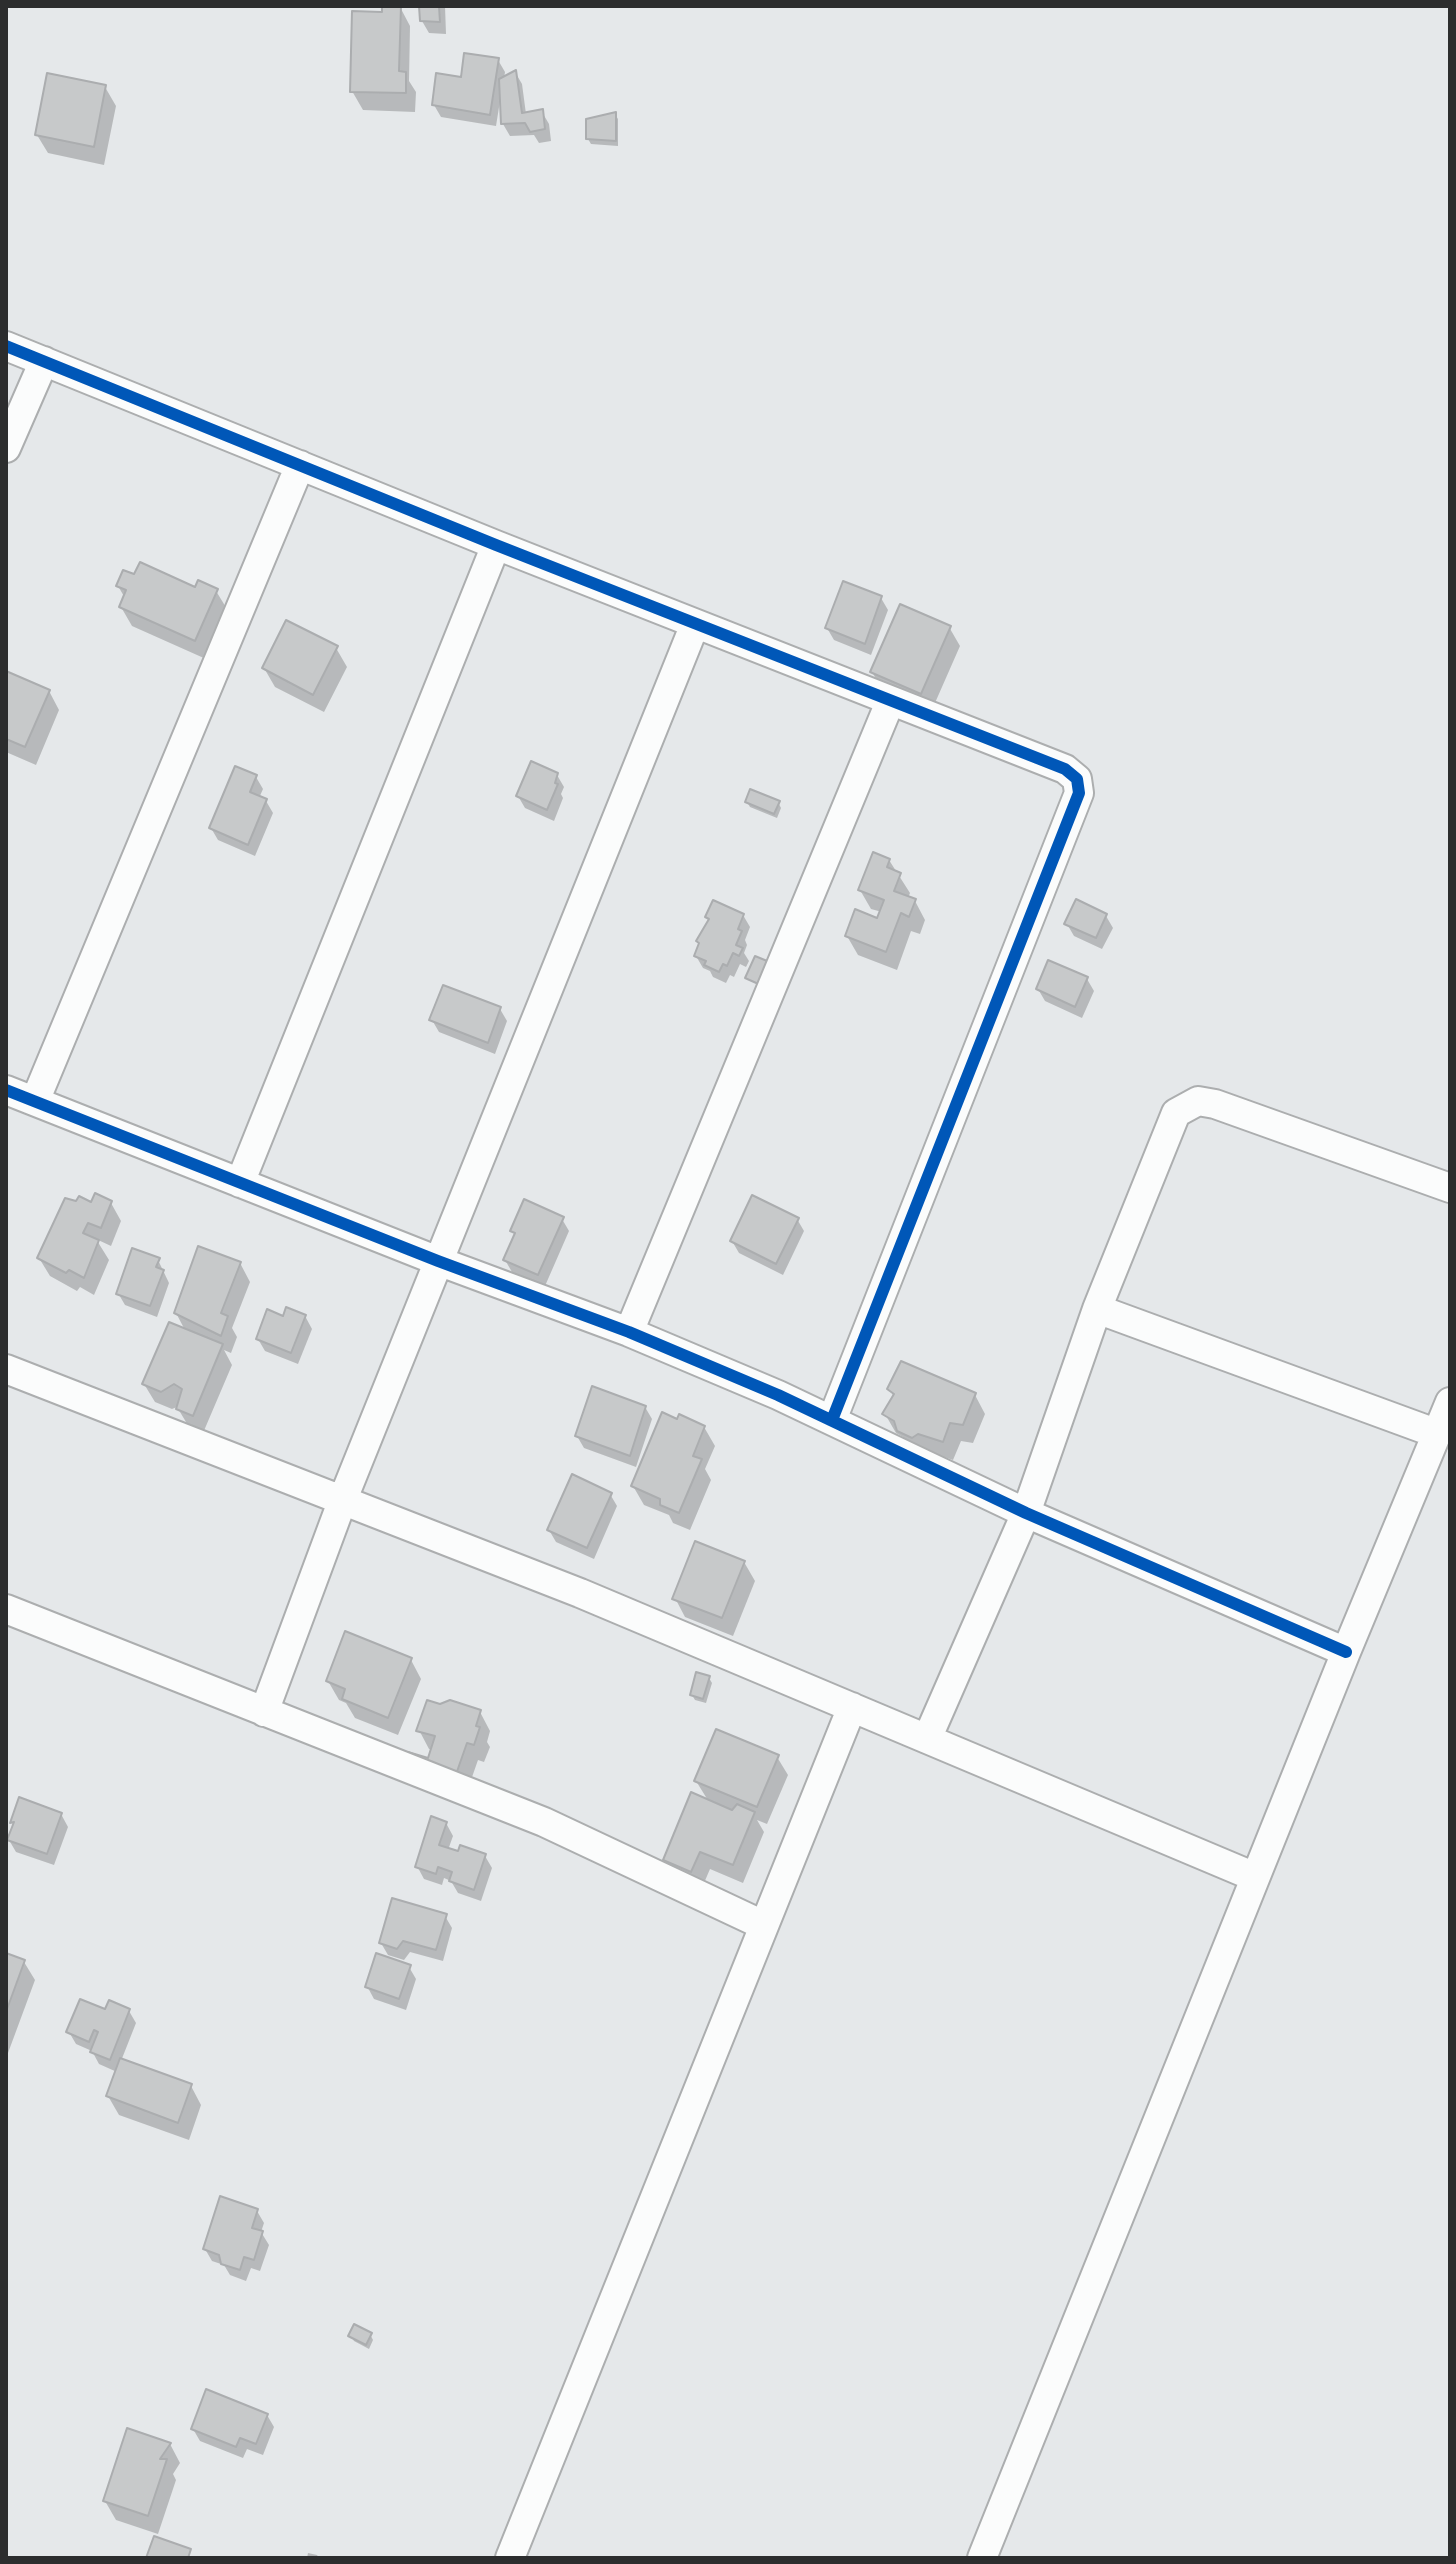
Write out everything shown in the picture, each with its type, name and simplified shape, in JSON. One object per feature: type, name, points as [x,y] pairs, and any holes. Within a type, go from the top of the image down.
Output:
[{"type":"street","points":[[6,346],[496,545],[1065,769],[1077,779],[1079,793],[832,1420]]},
{"type":"street","points":[[6,448],[44,361]]},
{"type":"street","points":[[35,1101],[300,465]]},
{"type":"street","points":[[240,1183],[496,545]]},
{"type":"street","points":[[264,1712],[343,1499],[695,624]]},
{"type":"street","points":[[629,1332],[890,702]]},
{"type":"street","points":[[6,1090],[438,1261],[629,1332],[832,1420],[1026,1513],[1346,1652]]},
{"type":"street","points":[[927,1739],[1026,1513],[1097,1309],[1176,1113],[1198,1101],[1215,1104],[1450,1188]]},
{"type":"street","points":[[1097,1309],[1438,1434]]},
{"type":"street","points":[[6,1369],[580,1593],[1255,1877]]},
{"type":"street","points":[[982,2558],[1346,1652],[1450,1402]]},
{"type":"street","points":[[6,1609],[544,1822],[763,1925]]},
{"type":"street","points":[[510,2558],[852,1707]]},
{"type":"building","points":[[382,6],[401,6],[399,71],[406,72],[406,93],[350,92],[352,11],[382,12]]},
{"type":"building","points":[[419,6],[439,6],[440,22],[420,21]]},
{"type":"building","points":[[464,53],[499,58],[490,115],[432,105],[436,73],[461,77]]},
{"type":"building","points":[[516,70],[522,113],[543,109],[545,129],[530,132],[525,123],[501,124],[499,79]]},
{"type":"building","points":[[47,73],[106,85],[94,147],[35,135]]},
{"type":"building","points":[[616,112],[616,141],[586,139],[586,119]]},
{"type":"building","points":[[140,562],[195,587],[198,580],[218,589],[195,641],[119,607],[126,590],[116,586],[123,570],[134,574]]},
{"type":"building","points":[[843,581],[882,596],[865,644],[825,628]]},
{"type":"building","points":[[900,604],[951,626],[921,694],[870,672]]},
{"type":"building","points":[[286,620],[338,646],[313,695],[262,668]]},
{"type":"building","points":[[6,671],[50,690],[25,747],[6,739]]},
{"type":"building","points":[[531,761],[558,773],[555,783],[558,784],[547,810],[516,796]]},
{"type":"building","points":[[235,766],[257,775],[250,792],[267,799],[248,845],[209,828]]},
{"type":"building","points":[[750,789],[780,801],[774,814],[745,802]]},
{"type":"building","points":[[873,852],[890,859],[887,867],[901,873],[894,891],[916,899],[909,917],[901,913],[886,952],[845,936],[855,909],[877,918],[884,900],[858,890]]},
{"type":"building","points":[[1076,899],[1107,914],[1096,938],[1064,924]]},
{"type":"building","points":[[713,900],[744,914],[736,945],[743,948],[739,956],[733,953],[727,966],[723,964],[719,972],[694,956],[699,943],[696,941],[709,919],[705,917]]},
{"type":"building","points":[[755,956],[772,963],[763,986],[745,978]]},
{"type":"building","points":[[1048,960],[1088,977],[1075,1007],[1036,989]]},
{"type":"building","points":[[443,985],[501,1007],[488,1043],[429,1020]]},
{"type":"building","points":[[95,1193],[112,1201],[101,1228],[88,1223],[83,1233],[99,1240],[84,1278],[69,1270],[66,1273],[37,1258],[65,1198],[76,1201],[79,1196],[91,1202]]},
{"type":"building","points":[[752,1195],[799,1218],[776,1264],[730,1241]]},
{"type":"building","points":[[524,1199],[564,1217],[538,1275],[503,1260],[515,1233],[510,1231]]},
{"type":"building","points":[[198,1246],[241,1262],[221,1313],[228,1316],[221,1336],[174,1313]]},
{"type":"building","points":[[132,1248],[160,1258],[156,1267],[164,1270],[150,1306],[116,1294]]},
{"type":"building","points":[[286,1307],[306,1315],[291,1353],[256,1339],[267,1309],[283,1316]]},
{"type":"building","points":[[169,1322],[223,1344],[193,1416],[176,1409],[182,1389],[174,1384],[161,1392],[142,1384]]},
{"type":"building","points":[[901,1361],[976,1393],[963,1425],[950,1423],[943,1442],[918,1434],[912,1438],[897,1431],[894,1421],[882,1414],[894,1394],[887,1389]]},
{"type":"building","points":[[592,1386],[646,1406],[630,1456],[575,1436]]},
{"type":"building","points":[[662,1412],[677,1419],[679,1414],[705,1426],[693,1456],[702,1459],[679,1513],[660,1505],[660,1499],[631,1486]]},
{"type":"building","points":[[572,1474],[612,1493],[587,1548],[547,1530]]},
{"type":"building","points":[[695,1541],[745,1561],[722,1618],[672,1599]]},
{"type":"building","points":[[345,1631],[412,1658],[388,1718],[342,1699],[345,1689],[326,1681]]},
{"type":"building","points":[[696,1672],[710,1676],[703,1699],[690,1695]]},
{"type":"building","points":[[427,1700],[440,1704],[450,1700],[481,1710],[474,1745],[467,1743],[453,1783],[405,1765],[408,1752],[428,1758],[435,1736],[416,1731]]},
{"type":"building","points":[[716,1729],[779,1755],[757,1807],[694,1781]]},
{"type":"building","points":[[691,1792],[732,1810],[737,1804],[755,1812],[733,1865],[700,1852],[691,1872],[663,1860]]},
{"type":"building","points":[[19,1797],[62,1813],[47,1854],[7,1840]]},
{"type":"building","points":[[431,1816],[447,1822],[439,1845],[458,1851],[460,1845],[486,1854],[474,1890],[449,1881],[452,1872],[438,1867],[436,1874],[415,1867]]},
{"type":"building","points":[[392,1898],[447,1914],[436,1950],[403,1941],[397,1949],[379,1943]]},
{"type":"building","points":[[6,1953],[25,1960],[6,2012]]},
{"type":"building","points":[[376,1953],[411,1965],[399,1999],[365,1987]]},
{"type":"building","points":[[80,1999],[105,2009],[109,2000],[130,2009],[110,2060],[90,2052],[98,2032],[94,2030],[89,2042],[66,2032]]},
{"type":"building","points":[[120,2058],[192,2084],[178,2123],[106,2096]]},
{"type":"building","points":[[220,2196],[258,2209],[252,2228],[263,2231],[254,2260],[244,2257],[240,2270],[221,2264],[219,2255],[203,2249]]},
{"type":"building","points":[[354,2324],[372,2333],[366,2345],[348,2336]]},
{"type":"building","points":[[206,2389],[268,2414],[256,2444],[240,2438],[236,2447],[191,2429]]},
{"type":"building","points":[[127,2428],[171,2443],[160,2459],[167,2459],[148,2516],[103,2501]]},
{"type":"building","points":[[154,2536],[191,2549],[188,2558],[146,2558]]},
{"type":"cycle path","points":[[6,346],[496,545],[1065,769],[1077,779],[1079,793],[832,1420]]},
{"type":"cycle path","points":[[6,1090],[438,1261],[629,1332],[778,1395],[1026,1513],[1346,1652]]}]
